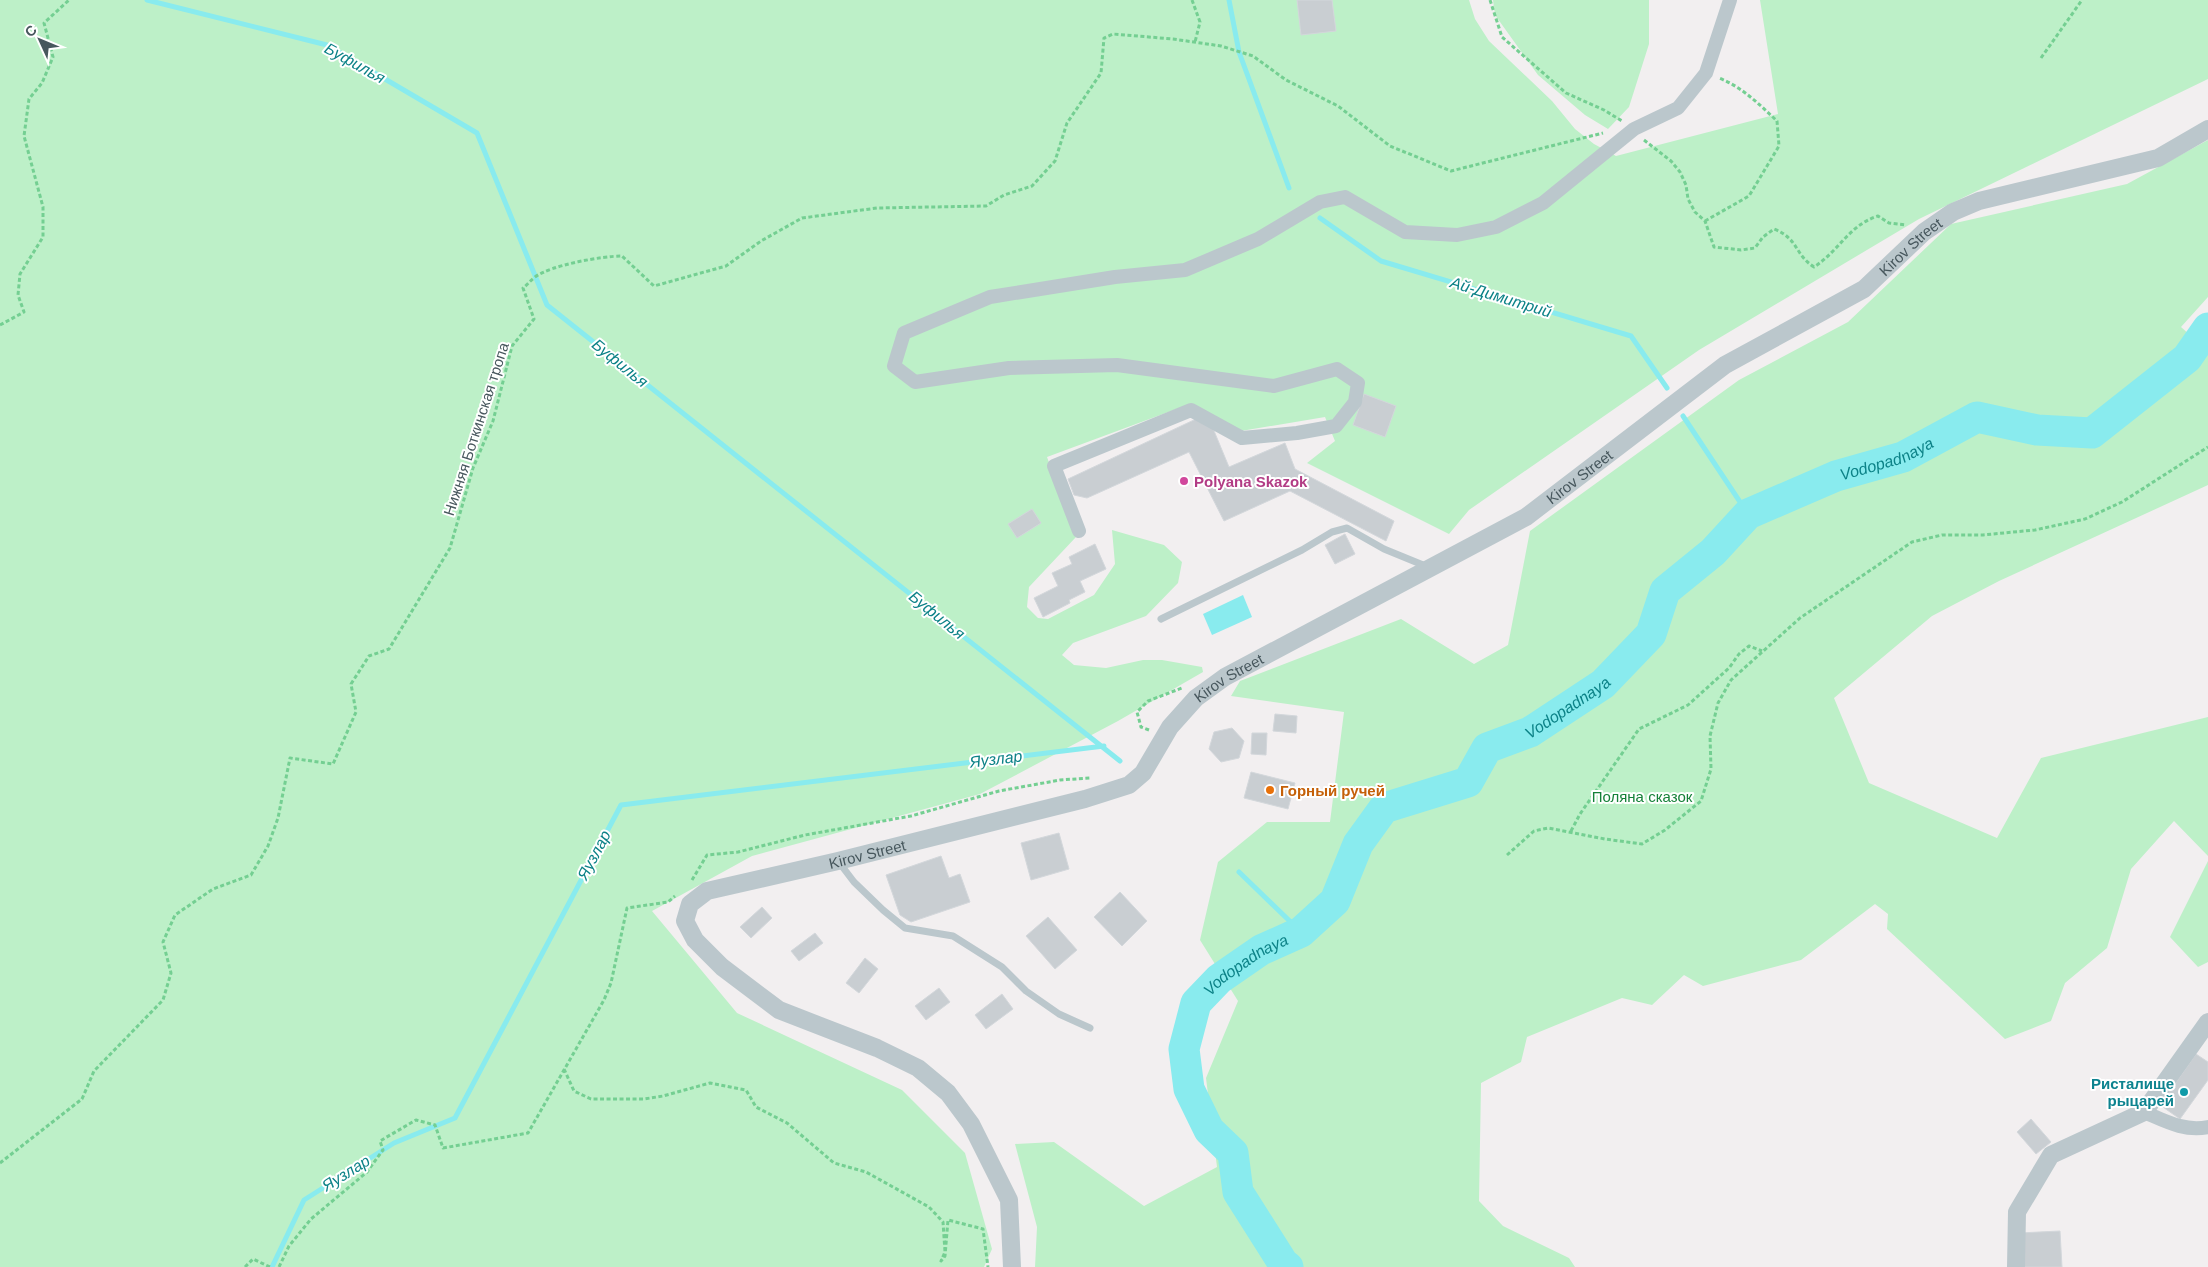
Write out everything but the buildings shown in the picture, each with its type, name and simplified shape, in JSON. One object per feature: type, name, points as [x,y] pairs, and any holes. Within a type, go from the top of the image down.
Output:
[{"type":"street","points":[[1079,531],[1054,466],[1191,410],[1242,438],[1297,433],[1336,426],[1355,402],[1358,383],[1337,369],[1274,386],[1117,365],[1009,368],[916,382],[894,366],[904,333],[990,297],[1115,277],[1186,270],[1258,239],[1320,202],[1345,197],[1405,232],[1457,235],[1496,227],[1543,203],[1634,128],[1678,108],[1706,73],[1730,0]]},
{"type":"street","name":"Kirov Street","points":[[1012,1267],[1009,1200],[971,1124],[948,1093],[918,1068],[877,1048],[779,1010],[722,966],[695,940],[685,921],[690,904],[707,891],[838,861],[1085,799],[1129,785],[1143,773],[1170,727],[1196,698],[1225,677],[1526,517],[1725,365],[1864,289],[1924,232],[1953,212],[1979,201],[2158,158],[2208,129]]},
{"type":"street","points":[[2016,1267],[2018,1212],[2051,1155],[2144,1112],[2208,1022]]},
{"type":"street","points":[[2144,1112],[2176,1126],[2200,1129],[2208,1127]]},
{"type":"lane","points":[[1161,618],[1302,550],[1332,532],[1347,528],[1384,549],[1431,568]]},
{"type":"lane","points":[[838,861],[854,882],[883,910],[906,928],[953,936],[1002,967],[1026,991],[1059,1014],[1090,1028]]},
{"type":"path","points":[[0,325],[24,312],[18,295],[20,274],[43,237],[43,207],[24,136],[29,99],[42,83],[53,57],[44,23],[69,0]]},
{"type":"path","points":[[1192,0],[1200,22],[1194,42]]},
{"type":"path","points":[[1490,0],[1502,37],[1566,93],[1604,110],[1634,128],[1648,145],[1671,161],[1680,172],[1686,185],[1688,199],[1695,212],[1705,221],[1714,247],[1741,250],[1755,248],[1763,237],[1774,229],[1787,234],[1803,260],[1814,267],[1826,260],[1854,227],[1865,220],[1878,216],[1889,223],[1905,225],[1924,232]]},
{"type":"path","points":[[2041,58],[2082,0]]},
{"type":"path","name":"Нижняя Боткинская тропа","points":[[0,1163],[82,1099],[94,1071],[164,1000],[171,973],[163,942],[175,915],[213,889],[251,875],[268,846],[278,818],[290,758],[333,764],[356,712],[351,684],[369,656],[389,649],[450,548],[473,468],[493,421],[512,346],[534,319],[523,288],[536,276],[553,269],[604,256],[622,256],[654,286],[726,266],[761,241],[802,218],[877,208],[986,206],[1004,195],[1032,186],[1055,161],[1067,123],[1100,73],[1104,38],[1113,34],[1221,46],[1253,56],[1286,80],[1338,106],[1390,146],[1451,171],[1607,131]]},
{"type":"path","points":[[1705,221],[1749,196],[1779,146],[1777,121],[1755,100],[1732,83],[1706,73]]},
{"type":"path","points":[[1508,855],[1534,831],[1548,828],[1642,844],[1665,830],[1701,801],[1711,769],[1710,736],[1718,703],[1730,680],[1800,618],[1912,542],[1942,535],[1983,535],[2034,530],[2084,519],[2122,502],[2208,447]]},
{"type":"path","points":[[1571,831],[1580,814],[1638,729],[1688,705],[1729,668],[1749,646],[1762,651]]},
{"type":"path","points":[[1157,734],[1141,727],[1137,712],[1148,701],[1183,687]]},
{"type":"path","points":[[691,882],[707,855],[738,852],[805,835],[911,816],[999,791],[1060,780],[1094,778]]},
{"type":"path","points":[[279,1267],[288,1246],[311,1219],[367,1172],[383,1150],[380,1141],[389,1133],[416,1120],[435,1125],[443,1148],[528,1133],[604,1000],[611,983],[628,908],[668,902],[680,892]]},
{"type":"path","points":[[564,1069],[574,1091],[592,1099],[644,1099],[663,1096],[710,1083],[746,1090],[756,1107],[787,1123],[834,1163],[866,1172],[929,1207],[943,1222],[945,1252],[941,1261],[946,1256],[948,1220],[983,1229],[988,1267]]},
{"type":"path","points":[[245,1267],[253,1260],[270,1267]]},
{"type":"green space","points":[[0,0],[1469,0],[1475,19],[1489,41],[1552,101],[1575,129],[1594,144],[1616,156],[1778,114],[1760,0],[2208,0],[2208,79],[1919,219],[1699,350],[1469,510],[1449,534],[1307,463],[1335,441],[1325,417],[1241,431],[1190,404],[1047,457],[1076,537],[1029,587],[1027,607],[1038,618],[1048,619],[1094,595],[1115,564],[1112,530],[1164,545],[1182,562],[1178,583],[1146,616],[1073,643],[1062,655],[1074,665],[1106,668],[1143,660],[1162,660],[1202,667],[1203,672],[1118,721],[980,794],[752,856],[652,911],[737,1013],[902,1090],[965,1153],[992,1249],[984,1267],[0,1267]]},
{"type":"green space","points":[[1493,0],[1649,0],[1649,44],[1629,107],[1608,129],[1585,115],[1538,75],[1495,15]]},
{"type":"green space","name":"Поляна сказок","points":[[2208,140],[2208,297],[2181,327],[2208,351],[2208,485],[1999,581],[1932,616],[1834,698],[1869,783],[1997,838],[2041,758],[2208,717],[2208,856],[2174,821],[2131,869],[2107,948],[2065,983],[2051,1021],[2005,1039],[1887,929],[1888,914],[1875,904],[1801,960],[1703,986],[1684,975],[1652,1005],[1622,998],[1527,1037],[1521,1062],[1481,1083],[1479,1201],[1503,1226],[1569,1258],[1575,1267],[1035,1267],[1037,1227],[1015,1144],[1054,1142],[1144,1206],[1217,1167],[1206,1078],[1238,1001],[1200,940],[1218,862],[1267,822],[1330,822],[1344,712],[1231,696],[1240,681],[1401,619],[1474,664],[1508,645],[1530,531],[1739,380],[1848,322],[1951,224],[2127,184]]},
{"type":"green space","points":[[2208,861],[2208,962],[2198,967],[2170,937]]},
{"type":"water","points":[[1243,595],[1252,617],[1212,635],[1203,614]]},
{"type":"waterway","name":"Буфилья","points":[[147,0],[327,45],[477,133],[547,305],[1120,761]]},
{"type":"waterway","name":"Ай-Димитрий","points":[[1229,0],[1239,52],[1289,188]]},
{"type":"waterway","name":"Ай-Димитрий","points":[[1320,218],[1381,261],[1631,336],[1667,388]]},
{"type":"waterway","name":"Vodopadnaya","points":[[1288,1267],[1283,1263],[1238,1192],[1233,1153],[1209,1130],[1189,1089],[1184,1049],[1196,1003],[1219,979],[1261,950],[1301,932],[1335,901],[1358,844],[1384,808],[1468,782],[1487,748],[1530,732],[1603,684],[1651,634],[1665,591],[1713,552],[1748,514],[1836,476],[1903,457],[1977,417],[2037,430],[2092,433],[2187,358],[2208,328]]},
{"type":"waterway","name":"Ай-Димитрий","points":[[1683,416],[1748,514]]},
{"type":"waterway","name":"Яузлар","points":[[272,1267],[304,1200],[394,1143],[455,1118],[621,805],[1104,746]]},
{"type":"waterway","name":"Яузлар","points":[[1239,872],[1301,932]]},
{"type":"place","name":"Polyana Skazok","points":[[1184,481]]},
{"type":"place","name":"Горный ручей","points":[[1270,790]]},
{"type":"place","name":"Ристалище рыцарей","points":[[2184,1092]]}]
